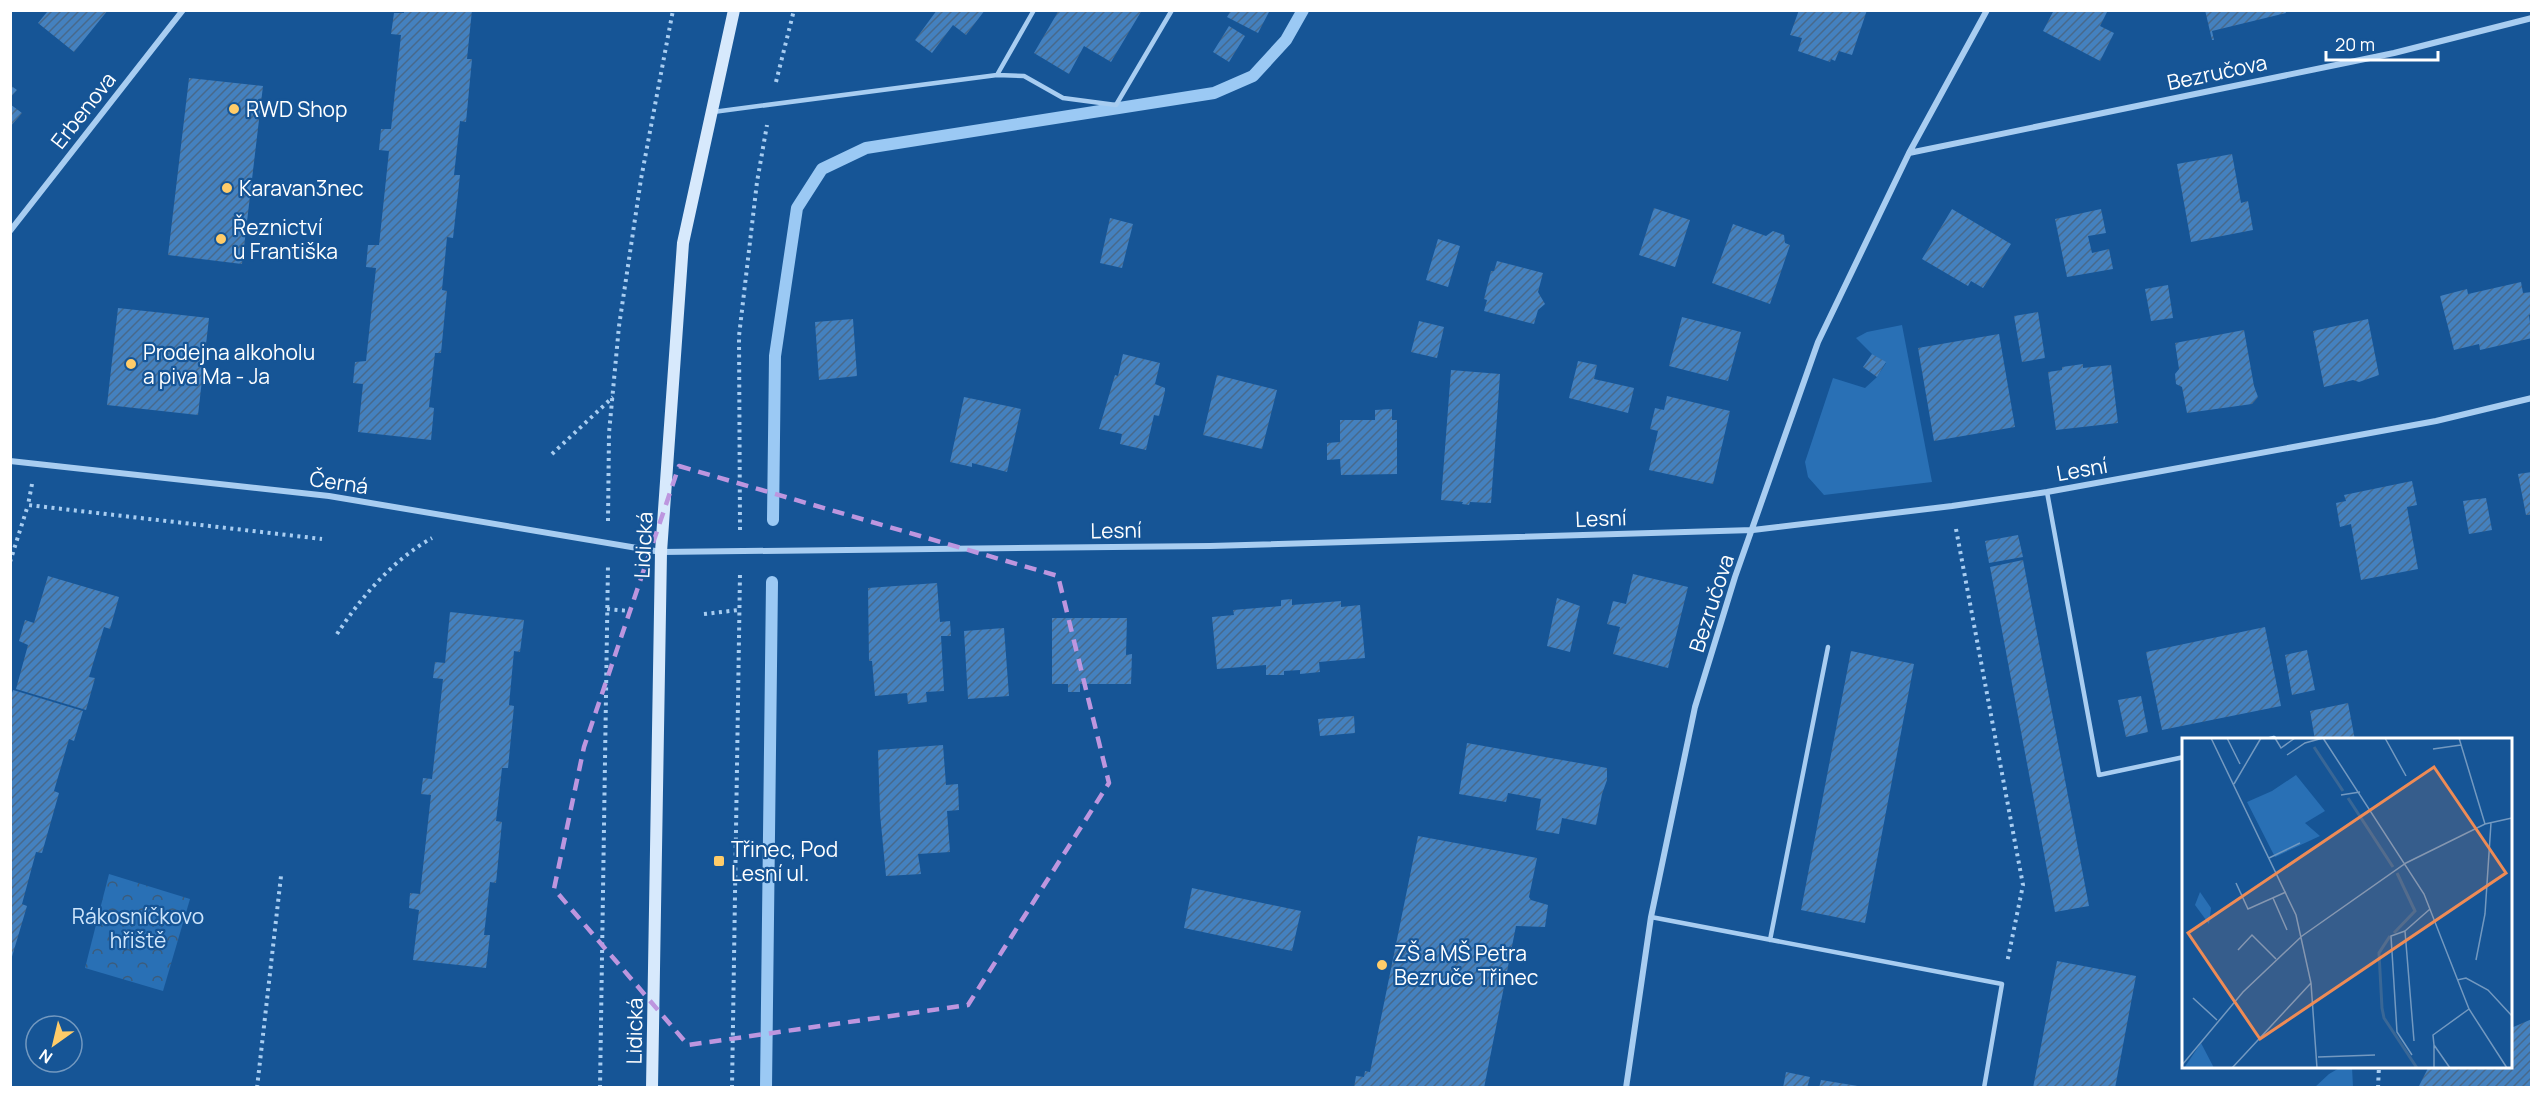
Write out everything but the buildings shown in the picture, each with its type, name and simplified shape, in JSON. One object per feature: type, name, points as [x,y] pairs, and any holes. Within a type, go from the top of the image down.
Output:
[{"type":"street","name":"Erbenova","points":[[10,231],[183,10]]},
{"type":"street","name":"Lidická","points":[[652,1088],[661,552],[683,243],[734,10]]},
{"type":"street","name":"Bezručova","points":[[1626,1088],[1650,917],[1695,707],[1735,577],[1818,342],[1909,153],[1987,10]]},
{"type":"street","name":"Bezručova","points":[[1909,153],[2394,53],[2532,18]]},
{"type":"street","name":"Lesní","points":[[661,552],[1210,546],[1753,530],[2047,492],[2436,421],[2532,398]]},
{"type":"street","name":"Černá","points":[[10,461],[329,496],[661,552]]},
{"type":"lane","points":[[997,75],[1034,10]]},
{"type":"lane","points":[[710,112],[997,75],[1024,76],[1063,98],[1116,105],[1172,10]]},
{"type":"lane","points":[[2047,492],[2099,775],[2182,757]]},
{"type":"lane","points":[[1770,940],[1828,647]]},
{"type":"lane","points":[[1650,917],[2002,984],[1984,1088]]},
{"type":"path","points":[[600,1088],[609,433],[619,326],[641,179],[673,10]]},
{"type":"path","points":[[740,535],[739,336],[757,182],[782,51],[794,10]]},
{"type":"path","points":[[552,454],[613,397]]},
{"type":"path","points":[[10,562],[28,505],[35,464]]},
{"type":"path","points":[[28,505],[322,539]]},
{"type":"path","points":[[1952,506],[2023,885],[2002,984]]},
{"type":"path","points":[[337,634],[375,587],[411,550],[432,538]]},
{"type":"path","points":[[732,1088],[740,573]]},
{"type":"path","points":[[607,609],[629,611]]},
{"type":"path","points":[[704,614],[739,610]]},
{"type":"path","points":[[257,1088],[281,876]]},
{"type":"path","points":[[2378,1088],[2379,1068]]},
{"type":"highlighted area","points":[[679,466],[1058,576],[1109,783],[968,1005],[688,1045],[554,889],[584,747]]},
{"type":"green space","points":[[1902,325],[1932,482],[1824,495],[1808,477],[1805,462],[1833,378],[1865,388],[1877,377],[1886,363],[1872,354],[1856,338],[1867,332]]},
{"type":"green space","name":"Rákosníčkovo hřiště","points":[[109,874],[190,899],[163,991],[85,968]]},
{"type":"green space","points":[[2339,1068],[2352,1068],[2353,1087],[2315,1087]]},
{"type":"waterway","points":[[773,520],[775,356],[797,208],[822,169],[866,148],[1214,93],[1253,76],[1286,40],[1303,10]]},
{"type":"waterway","points":[[766,1088],[772,582]]},
{"type":"place","name":"RWD Shop","points":[[234,109]]},
{"type":"place","name":"Karavan3nec","points":[[227,188]]},
{"type":"place","name":"Řeznictví u Františka","points":[[221,239]]},
{"type":"place","name":"Prodejna alkoholu a piva Ma - Ja","points":[[131,364]]},
{"type":"place","name":"Třinec, Pod Lesní ul.","points":[[719,861]]},
{"type":"place","name":"ZŠ a MŠ Petra Bezruče Třinec","points":[[1382,965]]}]
